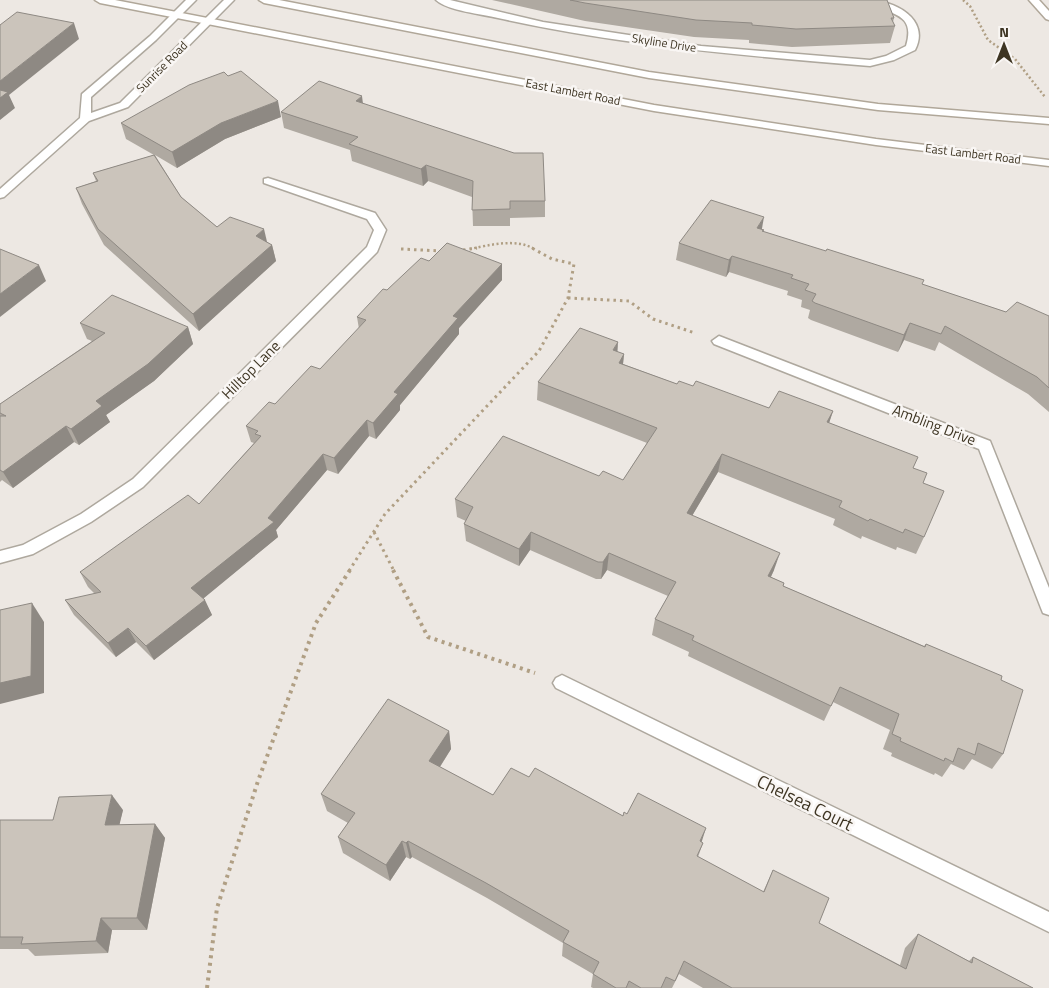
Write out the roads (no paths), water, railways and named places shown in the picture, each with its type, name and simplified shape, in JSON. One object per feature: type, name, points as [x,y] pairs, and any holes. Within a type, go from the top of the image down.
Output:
[{"type":"street","name":"East Lambert Road","points":[[100,0],[654,108],[876,142],[1049,163]]},
{"type":"street","name":"Sunrise Road","points":[[85,119],[86,96],[153,38],[191,0]]},
{"type":"street","name":"Sunrise Road","points":[[0,195],[85,119],[124,105],[229,0]]},
{"type":"street","points":[[264,0],[649,75],[878,107],[1049,121]]},
{"type":"street","name":"Skyline Drive","points":[[441,0],[461,7],[543,26],[701,49],[870,63],[890,58],[911,48],[915,39],[912,25],[901,11],[872,0]]},
{"type":"street","points":[[1034,0],[1049,17]]},
{"type":"street","name":"Hilltop Lane","points":[[0,557],[27,550],[86,518],[138,483],[372,249],[380,230],[371,216],[268,181]]},
{"type":"street","name":"Ambling Drive","points":[[719,341],[985,445],[1049,608]]},
{"type":"street","name":"Chelsea Court","points":[[562,683],[1049,922]]}]
